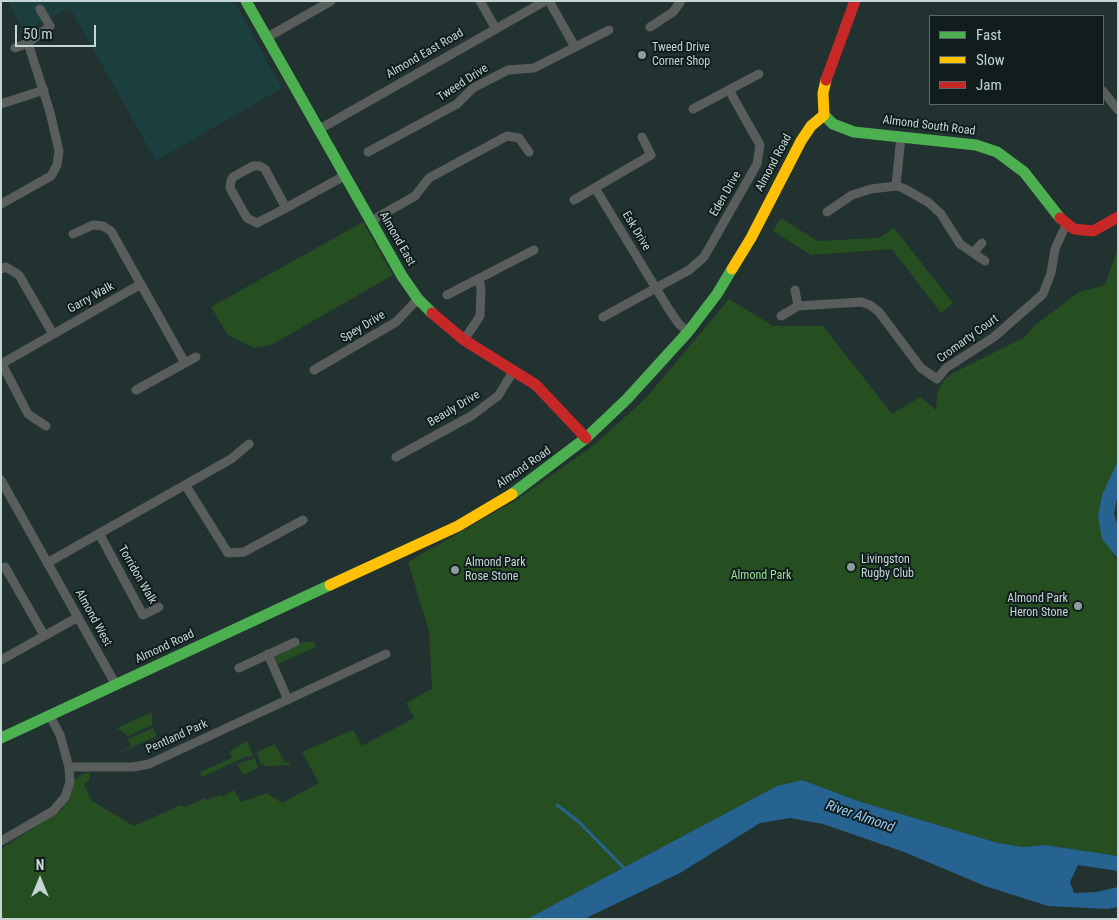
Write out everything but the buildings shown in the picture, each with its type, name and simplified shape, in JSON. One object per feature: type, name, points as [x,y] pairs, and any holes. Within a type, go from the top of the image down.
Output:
[{"type":"street","name":"Almond East","points":[[246,1],[344,176],[418,299],[446,326],[464,340],[514,370],[551,399],[586,438]]},
{"type":"street","points":[[266,38],[331,1]]},
{"type":"street","points":[[480,1],[496,29]]},
{"type":"street","points":[[547,1],[575,47]]},
{"type":"street","name":"Almond East Road","points":[[318,130],[547,1]]},
{"type":"street","points":[[650,27],[674,12],[681,1]]},
{"type":"street","points":[[824,114],[824,93],[828,73],[855,1]]},
{"type":"street","points":[[15,48],[28,43],[50,26],[40,9]]},
{"type":"street","name":"Tweed Drive","points":[[368,152],[457,104],[473,88],[508,70],[534,68],[609,30]]},
{"type":"street","points":[[1,204],[50,176],[60,151],[44,90],[28,43]]},
{"type":"street","points":[[693,109],[759,74]]},
{"type":"street","points":[[1,104],[44,90]]},
{"type":"street","name":"Eden Drive","points":[[655,287],[689,270],[704,257],[757,164],[760,145],[729,90]]},
{"type":"street","points":[[1104,92],[1118,110]]},
{"type":"street","name":"Almond South Road","points":[[824,114],[833,124],[854,132],[976,145],[997,152],[1024,172],[1066,225]]},
{"type":"street","name":"Almond Road","points":[[1,738],[458,526],[522,488],[586,438],[627,399],[688,332],[717,294],[752,238],[801,141],[811,126],[824,114]]},
{"type":"street","points":[[370,221],[415,196],[429,178],[506,136],[518,138],[529,152]]},
{"type":"street","points":[[896,186],[900,136]]},
{"type":"street","points":[[574,200],[651,155],[642,137]]},
{"type":"street","points":[[286,208],[265,169],[260,166],[247,170],[234,177],[231,181],[230,188],[247,218],[257,223],[286,208],[344,176]]},
{"type":"street","points":[[827,212],[852,195],[871,189],[896,186],[928,202],[941,214],[960,244],[985,261]]},
{"type":"street","name":"Esk Drive","points":[[595,188],[655,287],[680,324],[688,332]]},
{"type":"street","points":[[1066,225],[1083,231],[1093,231],[1118,217]]},
{"type":"street","points":[[73,234],[93,225],[103,226],[111,231],[185,363]]},
{"type":"street","name":"Cromarty Court","points":[[782,316],[798,306],[861,302],[879,312],[921,368],[937,379],[946,368],[994,337],[1043,294],[1051,272],[1055,249],[1066,225]]},
{"type":"street","points":[[973,253],[982,243]]},
{"type":"street","points":[[448,295],[534,250]]},
{"type":"street","points":[[1,269],[6,267],[19,275],[53,334]]},
{"type":"street","points":[[464,340],[480,316],[479,279]]},
{"type":"street","name":"Garry Walk","points":[[46,426],[28,414],[2,364],[141,284]]},
{"type":"street","points":[[603,317],[655,287]]},
{"type":"street","points":[[795,290],[798,306]]},
{"type":"street","name":"Spey Drive","points":[[314,370],[396,322],[418,299]]},
{"type":"street","points":[[136,390],[196,357]]},
{"type":"street","name":"Beauly Drive","points":[[396,457],[471,416],[498,396],[514,370]]},
{"type":"street","points":[[47,563],[186,486],[231,459],[249,444]]},
{"type":"street","name":"Almond West","points":[[1,480],[116,685]]},
{"type":"street","points":[[186,486],[228,553],[244,552],[303,520]]},
{"type":"street","name":"Torridon Walk","points":[[100,535],[144,615],[159,607]]},
{"type":"street","points":[[5,567],[44,635]]},
{"type":"street","points":[[1,660],[78,617]]},
{"type":"street","points":[[239,668],[295,642]]},
{"type":"street","points":[[268,654],[288,700]]},
{"type":"street","name":"Pentland Park","points":[[69,767],[133,767],[149,764],[386,654]]},
{"type":"street","points":[[1,841],[53,811],[65,797],[70,782],[69,767],[60,735],[50,716]]},
{"type":"shaded area","points":[[7,1],[234,1],[282,88],[156,161],[70,8],[24,31]]},
{"type":"green space","points":[[781,218],[817,241],[879,238],[894,228],[953,303],[941,313],[892,249],[811,255],[773,231]]},
{"type":"green space","points":[[363,222],[393,275],[271,345],[254,348],[228,335],[211,307]]},
{"type":"green space","name":"Almond Park","points":[[1118,248],[1118,460],[1102,495],[1098,516],[1114,557],[1118,559],[1118,856],[1045,845],[1023,847],[998,843],[861,802],[802,780],[777,786],[527,919],[1,919],[1,849],[62,810],[75,780],[82,774],[90,772],[89,781],[84,784],[92,801],[134,826],[181,805],[185,807],[205,798],[207,800],[220,795],[222,797],[234,790],[241,802],[267,793],[282,803],[319,783],[302,752],[353,730],[362,746],[414,718],[406,703],[432,689],[429,631],[408,562],[518,499],[594,445],[646,398],[729,299],[773,326],[823,326],[892,414],[920,397],[936,410],[937,394],[943,381],[953,373],[1025,337],[1034,326],[1079,292],[1105,285]]},
{"type":"green space","points":[[313,641],[316,647],[278,664],[274,655],[299,643]]},
{"type":"green space","points":[[152,712],[152,725],[128,736],[117,728]]},
{"type":"green space","points":[[153,728],[157,736],[116,754],[131,746],[128,739]]},
{"type":"green space","points":[[247,741],[253,756],[245,757],[202,777],[200,772],[232,758],[229,752]]},
{"type":"green space","points":[[275,744],[285,763],[290,761],[289,765],[266,766],[260,763],[257,752]]},
{"type":"green space","points":[[255,758],[258,768],[243,775],[237,764]]},
{"type":"water","points":[[1118,460],[1118,493],[1114,514],[1118,526],[1118,559],[1102,539],[1098,516],[1102,495]]},
{"type":"water","name":"River Almond","points":[[802,780],[861,802],[998,843],[1023,847],[1045,845],[1118,856],[1118,871],[1078,865],[1070,882],[1074,893],[1096,892],[1118,887],[1118,907],[1108,909],[1048,906],[985,886],[904,852],[823,824],[790,818],[760,823],[680,873],[584,919],[527,919],[777,786]]},
{"type":"waterway","points":[[557,805],[579,822],[626,870]]},
{"type":"traffic: fast","points":[[246,1],[402,276],[418,299],[432,313]]},
{"type":"traffic: fast","points":[[824,115],[833,124],[854,132],[976,145],[997,152],[1024,172],[1060,218]]},
{"type":"traffic: fast","points":[[512,494],[586,438],[627,399],[688,332],[717,294],[732,269]]},
{"type":"traffic: fast","points":[[1,738],[330,585]]},
{"type":"traffic: slow","points":[[732,269],[751,238],[801,141],[811,126],[824,115],[823,93],[826,80]]},
{"type":"traffic: slow","points":[[330,585],[458,526],[512,494]]},
{"type":"traffic: jam","points":[[826,80],[855,1]]},
{"type":"traffic: jam","points":[[1060,218],[1074,229],[1093,231],[1118,217]]},
{"type":"traffic: jam","points":[[432,313],[464,340],[536,385],[586,438]]},
{"type":"place","name":"Tweed Drive Corner Shop","points":[[642,55]]},
{"type":"place","name":"Livingston Rugby Club","points":[[851,567]]},
{"type":"place","name":"Almond Park Rose Stone","points":[[455,570]]},
{"type":"place","name":"Almond Park Heron Stone","points":[[1078,606]]}]
